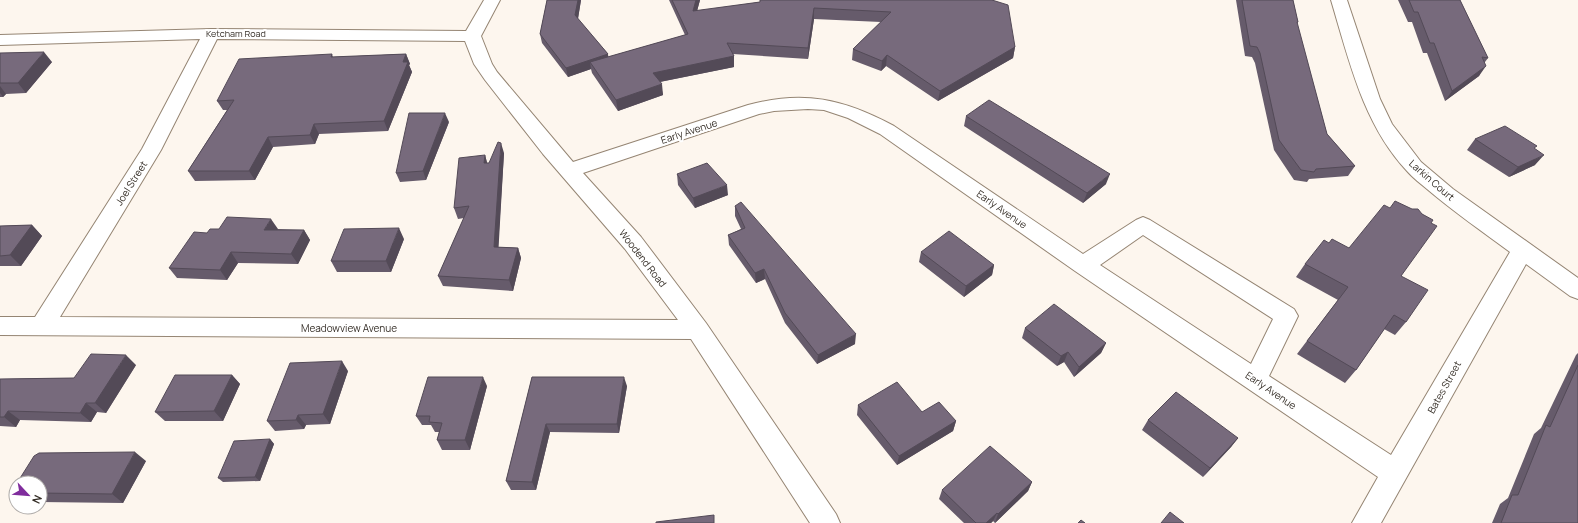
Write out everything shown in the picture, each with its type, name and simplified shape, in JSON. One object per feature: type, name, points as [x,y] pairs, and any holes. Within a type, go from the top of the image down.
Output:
[{"type":"street","points":[[472,36],[492,0]]},
{"type":"street","name":"Larkin Court","points":[[1339,0],[1371,99],[1382,125],[1414,167],[1446,194],[1522,251],[1578,290]]},
{"type":"street","name":"Ketcham Road","points":[[0,40],[211,34],[472,36]]},
{"type":"street","name":"Joel Street","points":[[42,326],[152,150],[211,34]]},
{"type":"street","name":"Woodend Road","points":[[472,36],[483,64],[491,76],[550,149],[633,243],[698,330],[826,523]]},
{"type":"street","name":"Early Avenue","points":[[570,171],[775,104],[796,102],[845,108],[888,130],[1083,265],[1395,473]]},
{"type":"street","points":[[1083,265],[1143,226],[1286,316],[1255,380]]},
{"type":"street","name":"Bates Street","points":[[1366,523],[1522,251]]},
{"type":"street","name":"Meadowview Avenue","points":[[0,326],[698,330]]},
{"type":"building","points":[[547,0],[578,0],[575,15],[608,54],[566,68],[540,34]]},
{"type":"building","points":[[672,0],[696,0],[693,11],[760,2],[760,0],[992,0],[1008,5],[1015,47],[940,91],[887,55],[882,61],[853,49],[891,12],[814,8],[808,48],[727,43],[734,56],[653,73],[662,84],[616,100],[590,62],[688,34]]},
{"type":"building","points":[[1242,0],[1293,0],[1297,22],[1327,134],[1355,166],[1316,169],[1314,172],[1301,170],[1279,140],[1260,53],[1257,47],[1250,46]]},
{"type":"building","points":[[1409,0],[1460,0],[1488,58],[1482,57],[1486,66],[1452,91],[1434,43],[1430,43],[1418,12],[1414,12]]},
{"type":"building","points":[[44,52],[18,83],[0,83],[0,53]]},
{"type":"building","points":[[332,54],[331,57],[406,54],[403,62],[408,62],[384,121],[314,124],[310,135],[268,137],[249,171],[188,171],[234,100],[217,101],[239,59]]},
{"type":"building","points":[[989,100],[1110,174],[1087,193],[966,116]]},
{"type":"building","points":[[409,113],[445,113],[423,171],[396,173]]},
{"type":"building","points":[[1505,126],[1537,146],[1534,148],[1544,155],[1518,167],[1475,139]]},
{"type":"building","points":[[498,142],[501,143],[494,247],[518,248],[509,280],[438,276],[469,206],[454,208],[459,158],[485,155],[484,163],[489,163]]},
{"type":"building","points":[[707,163],[727,185],[693,198],[677,174]]},
{"type":"building","points":[[1395,201],[1412,209],[1418,209],[1422,214],[1433,220],[1431,223],[1437,226],[1401,276],[1428,290],[1406,322],[1394,315],[1356,370],[1307,341],[1348,287],[1305,264],[1324,240],[1329,243],[1332,239],[1349,248],[1384,205],[1390,208]]},
{"type":"building","points":[[741,202],[856,334],[818,355],[785,313],[764,269],[755,273],[728,235],[745,228],[735,206]]},
{"type":"building","points":[[227,217],[271,219],[264,230],[304,230],[291,254],[231,252],[220,270],[169,268],[194,232],[207,233],[210,229],[219,229]]},
{"type":"building","points":[[32,225],[10,255],[0,256],[0,226]]},
{"type":"building","points":[[399,228],[386,261],[331,261],[344,229]]},
{"type":"building","points":[[949,231],[994,265],[966,286],[921,252]]},
{"type":"building","points":[[1054,304],[1106,343],[1079,367],[1068,352],[1061,356],[1025,328]]},
{"type":"building","points":[[91,354],[126,355],[95,403],[86,403],[80,413],[8,411],[4,417],[0,417],[0,379],[74,378]]},
{"type":"building","points":[[342,361],[323,414],[298,415],[296,420],[267,421],[290,363]]},
{"type":"building","points":[[1578,365],[1578,523],[1501,523],[1512,495],[1518,495],[1546,425],[1550,427]]},
{"type":"building","points":[[175,375],[232,375],[214,411],[155,412]]},
{"type":"building","points":[[428,377],[483,377],[465,440],[437,440],[442,423],[429,422],[430,416],[416,416]]},
{"type":"building","points":[[532,377],[624,377],[617,424],[546,424],[532,482],[506,481]]},
{"type":"building","points":[[897,382],[922,412],[939,402],[956,421],[899,456],[858,405]]},
{"type":"building","points":[[1176,392],[1238,438],[1210,468],[1148,420]]},
{"type":"building","points":[[270,439],[255,477],[218,478],[234,441]]},
{"type":"building","points":[[990,446],[1032,482],[998,514],[997,513],[986,523],[976,523],[942,490]]},
{"type":"building","points":[[135,452],[112,494],[48,493],[48,475],[22,475],[34,456],[39,453]]},
{"type":"building","points":[[1170,512],[1184,523],[1161,523]]},
{"type":"building","points":[[714,515],[714,523],[656,523],[656,522]]},
{"type":"building","points":[[1081,520],[1085,523],[1078,523]]}]
